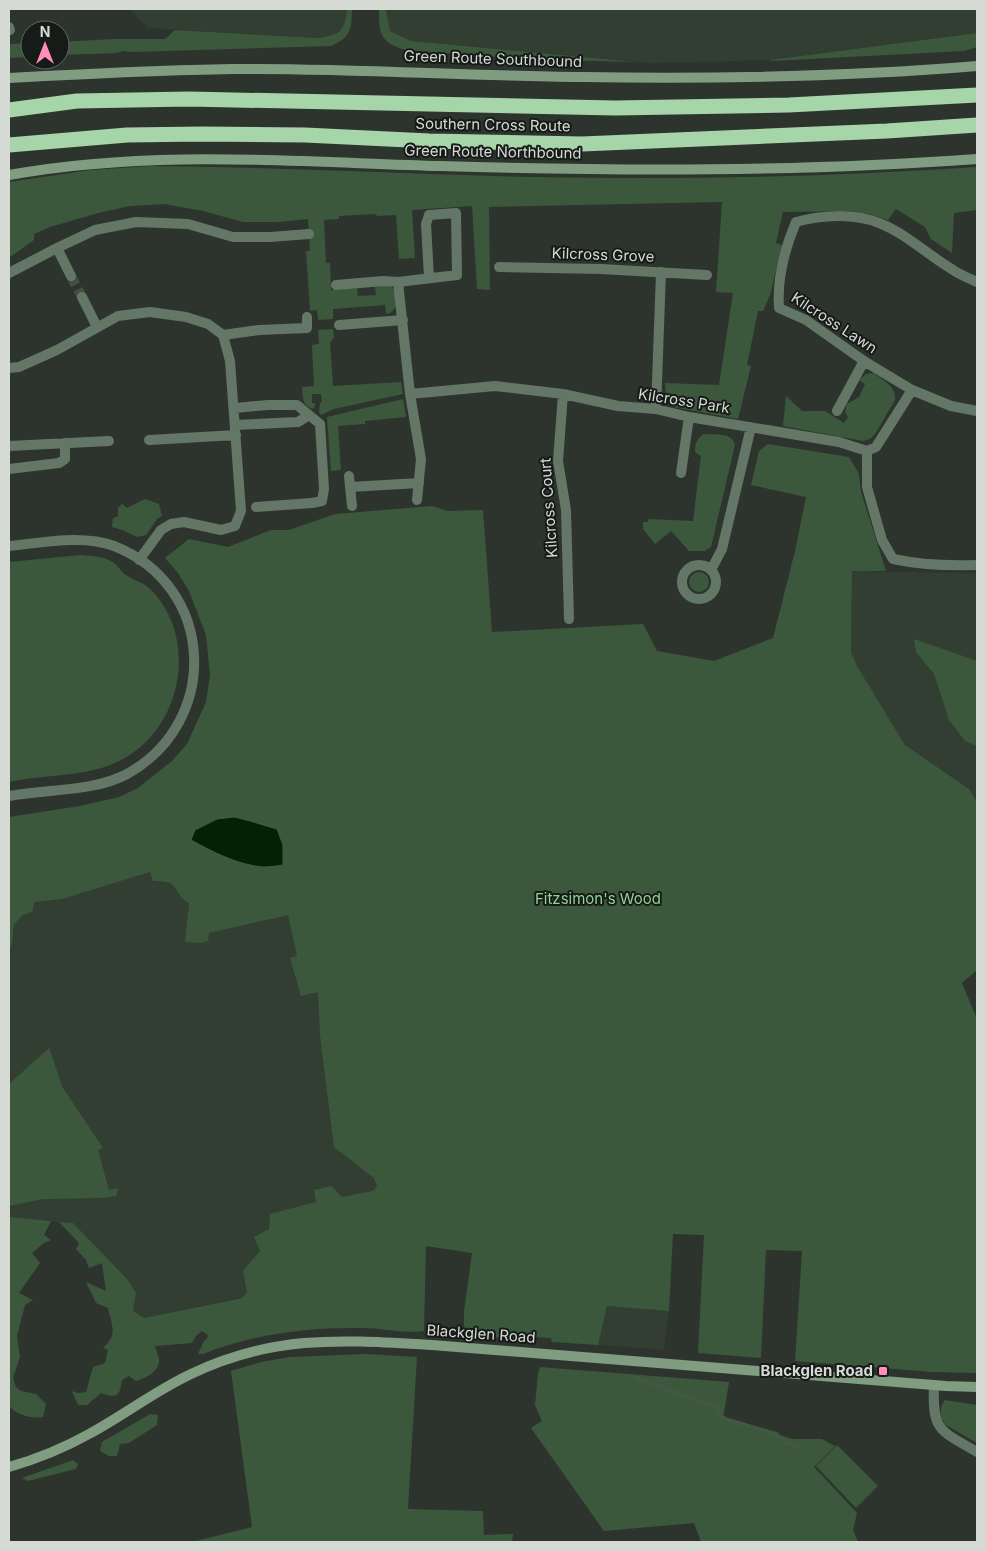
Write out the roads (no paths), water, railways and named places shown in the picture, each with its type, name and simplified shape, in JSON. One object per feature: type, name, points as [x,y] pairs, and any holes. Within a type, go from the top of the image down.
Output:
[{"type":"highway","name":"Southern Cross Route","points":[[9,110],[77,101],[189,99],[616,108],[789,105],[977,95]]},
{"type":"highway","name":"Southern Cross Route","points":[[9,145],[127,135],[202,134],[305,135],[429,141],[582,144],[977,125]]},
{"type":"main road","name":"Green Route Southbound","points":[[9,78],[131,71],[233,69],[688,78],[863,73],[977,66]]},
{"type":"main road","name":"Green Route Northbound","points":[[9,175],[62,166],[166,159],[632,170],[838,166],[977,159]]},
{"type":"main road","name":"Blackglen Road","points":[[9,1467],[45,1455],[88,1435],[164,1388],[219,1361],[268,1347],[307,1342],[345,1340],[442,1345],[977,1387]]},
{"type":"street","points":[[336,285],[383,281],[398,282],[457,275],[456,213],[429,215],[426,224],[429,277]]},
{"type":"street","name":"Kilcross Lawn","points":[[977,282],[951,269],[918,245],[879,223],[857,218],[834,217],[810,218],[796,222],[790,237],[779,281],[779,308],[806,320],[864,361],[912,390],[951,406],[977,411]]},
{"type":"street","points":[[9,273],[95,230],[136,222],[188,224],[234,237],[308,234]]},
{"type":"street","points":[[57,248],[71,276]]},
{"type":"street","name":"Kilcross Grove","points":[[499,267],[601,269],[707,275]]},
{"type":"street","points":[[656,409],[661,272]]},
{"type":"street","points":[[398,282],[410,394],[421,459],[417,500]]},
{"type":"street","points":[[82,297],[97,327]]},
{"type":"street","points":[[9,368],[19,366],[57,350],[118,316],[150,312],[186,318],[208,324],[223,335],[230,361],[235,408],[241,511],[235,526],[222,530],[184,522],[171,524],[161,530],[139,560]]},
{"type":"street","points":[[223,335],[259,330],[307,328],[307,317]]},
{"type":"street","points":[[339,325],[403,320]]},
{"type":"street","points":[[837,410],[864,361]]},
{"type":"street","name":"Kilcross Park","points":[[410,394],[495,386],[564,394],[618,406],[656,409],[689,417],[839,442],[867,451]]},
{"type":"street","points":[[912,390],[876,447],[867,451],[867,487],[882,540],[893,559],[914,564],[977,565]]},
{"type":"street","name":"Kilcross Court","points":[[564,394],[558,461],[566,510],[569,619]]},
{"type":"street","points":[[235,408],[296,405],[320,424],[324,489],[322,501],[256,507]]},
{"type":"street","points":[[149,440],[298,422],[309,415]]},
{"type":"street","points":[[681,473],[689,417]]},
{"type":"street","points":[[711,570],[722,549],[751,427]]},
{"type":"street","points":[[9,446],[109,441]]},
{"type":"street","points":[[9,469],[59,463],[65,459],[65,443]]},
{"type":"street","points":[[349,476],[352,506]]},
{"type":"street","points":[[350,487],[419,483]]},
{"type":"street","points":[[9,546],[85,540],[115,547],[151,567],[170,589],[183,610],[191,635],[195,662],[189,699],[180,721],[160,749],[138,767],[125,775],[93,786],[9,796]]},
{"type":"street","points":[[934,1385],[935,1419],[941,1429],[977,1452]]},
{"type":"waterway","points":[[636,1378],[717,1407],[725,1419],[776,1434],[785,1442],[797,1446]]},
{"type":"tunnel","points":[[71,276],[82,297]]},
{"type":"place","name":"Blackglen Road","points":[[883,1371]]},
{"type":"park label","name":"Fitzsimon's Wood","points":[[598,899]]}]
